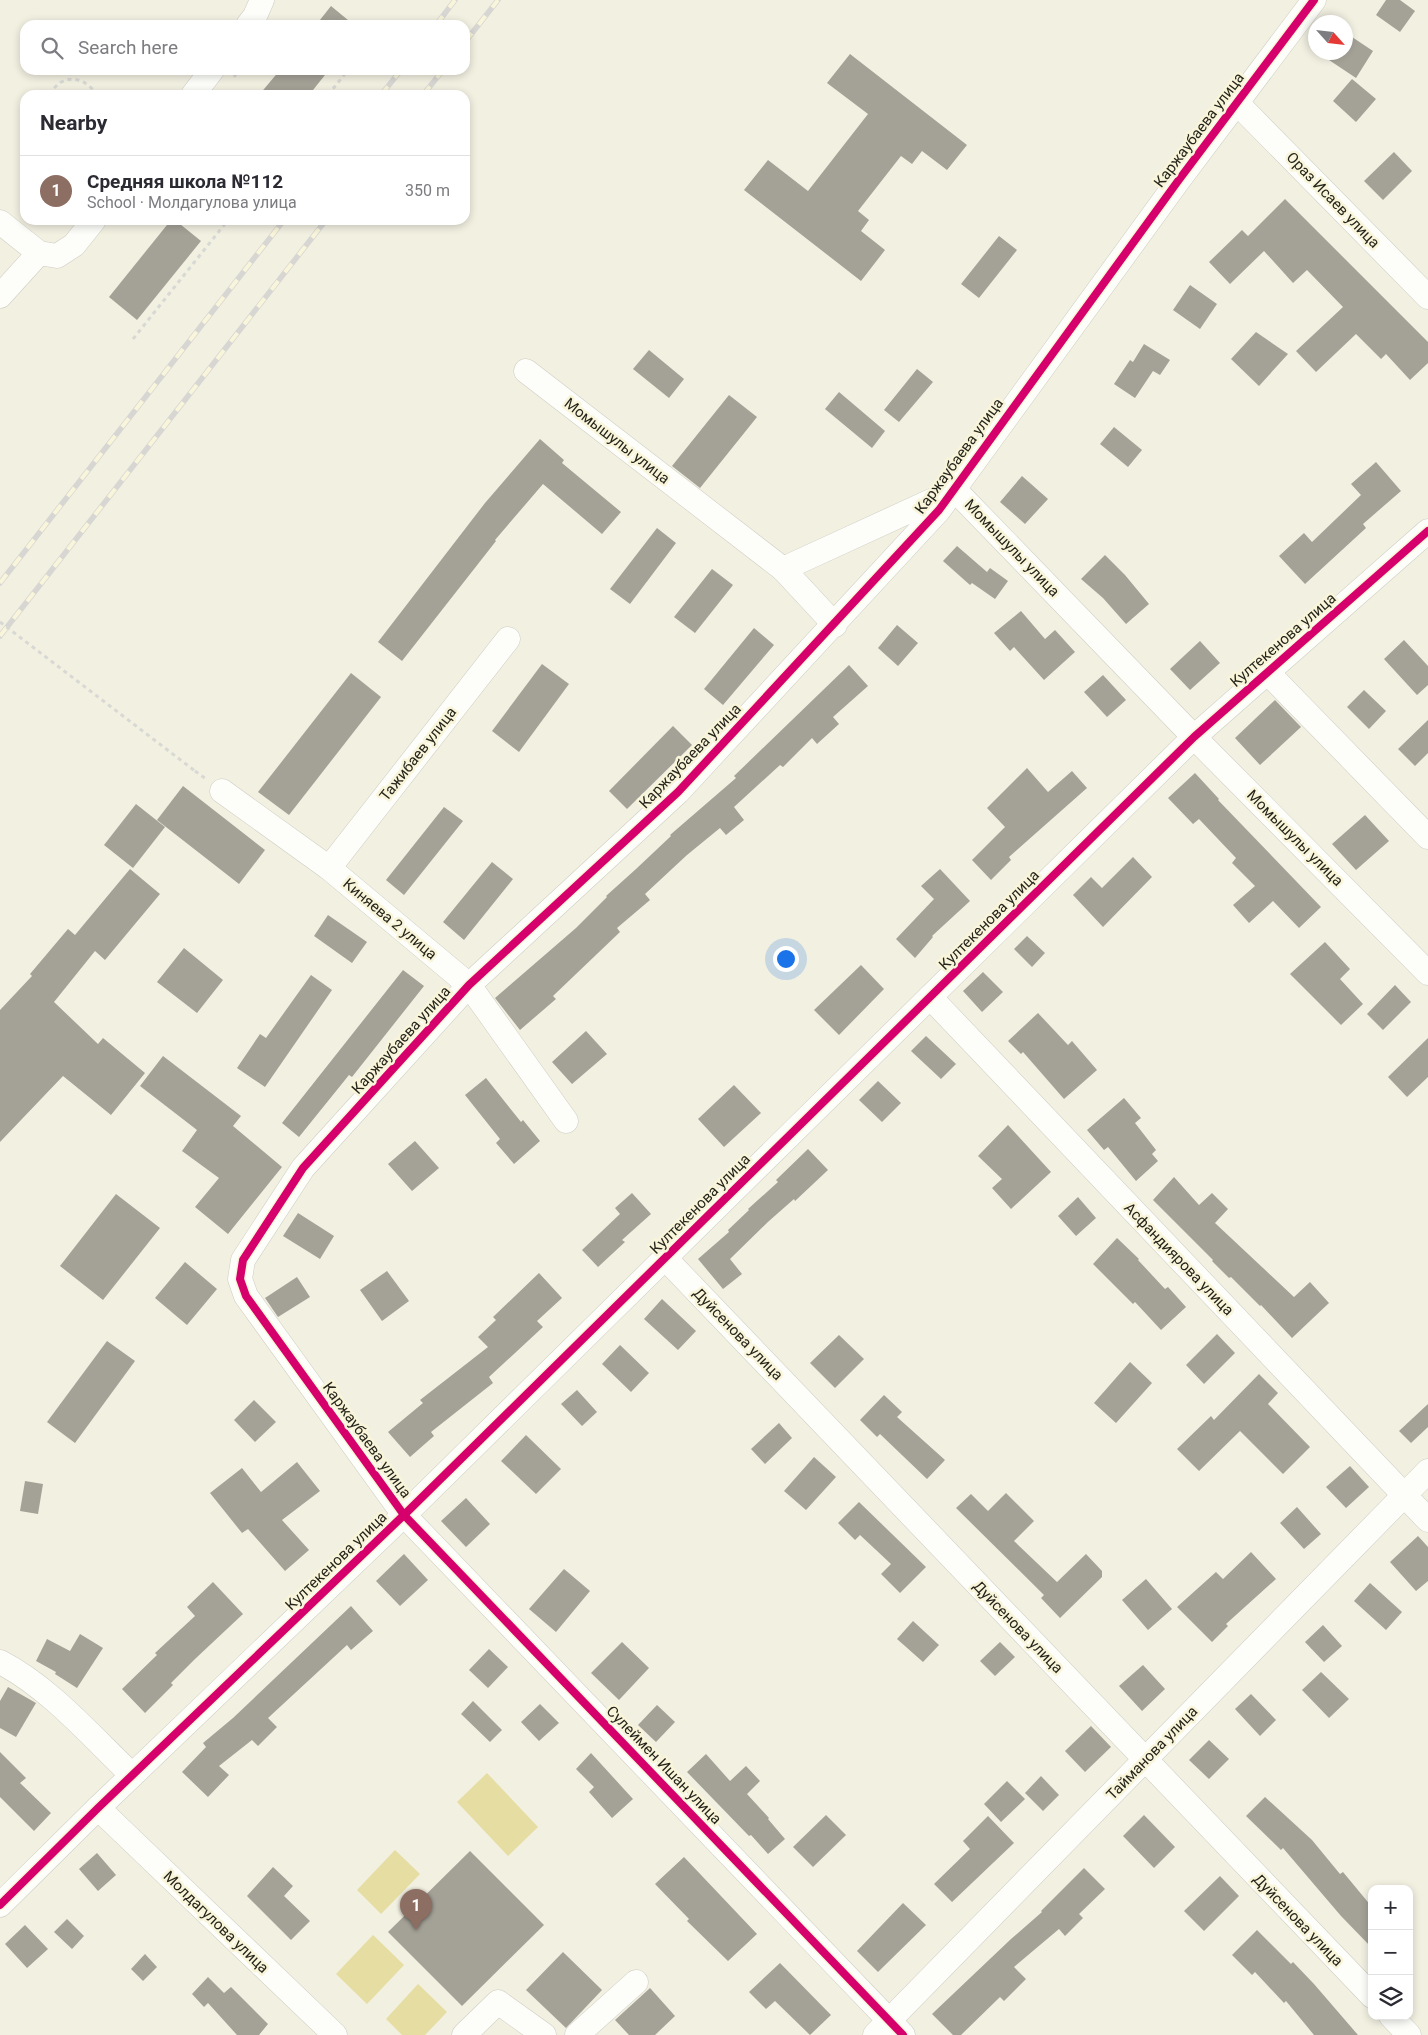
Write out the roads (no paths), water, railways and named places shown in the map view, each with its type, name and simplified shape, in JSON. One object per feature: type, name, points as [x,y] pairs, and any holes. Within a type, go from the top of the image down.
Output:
[{"type":"street","points":[[252,20],[262,0]]},
{"type":"street","name":"Каржаубаева улица","points":[[404,1515],[246,1296],[240,1279],[244,1260],[303,1168],[469,985],[678,792],[940,510],[1018,399],[1314,0]]},
{"type":"street","points":[[197,90],[208,75]]},
{"type":"street","name":"Ораз Исаев улица","points":[[1237,103],[1428,297]]},
{"type":"street","points":[[0,222],[39,253],[57,256],[74,245],[90,225]]},
{"type":"street","points":[[0,296],[39,253]]},
{"type":"street","name":"Момышулы улица","points":[[526,371],[783,569],[955,490],[1194,737],[1428,973]]},
{"type":"street","name":"Култекенова улица","points":[[0,1905],[132,1775],[404,1515],[1194,737],[1428,531]]},
{"type":"street","points":[[783,569],[835,624]]},
{"type":"street","name":"Тажибаев улица","points":[[329,868],[508,639]]},
{"type":"street","points":[[1267,672],[1428,838]]},
{"type":"street","name":"Киняева 2 улица","points":[[222,791],[329,868],[469,985],[566,1121]]},
{"type":"street","name":"Асфандиярова улица","points":[[930,997],[1428,1520]]},
{"type":"street","name":"Дуйсенова улица","points":[[665,1258],[1368,1992]]},
{"type":"street","name":"Тайманова улица","points":[[889,2030],[1145,1760],[1428,1472]]},
{"type":"street","name":"Сулеймен Ишан улица","points":[[404,1515],[889,2030]]},
{"type":"street","points":[[0,1662],[20,1672],[46,1693],[132,1775]]},
{"type":"street","name":"Молдагулова улица","points":[[98,1808],[335,2035]]},
{"type":"street","points":[[577,2035],[636,1982]]},
{"type":"street","points":[[464,2035],[498,2002],[544,2035]]},
{"type":"street","points":[[1395,2020],[1409,2035]]},
{"type":"railway","points":[[440,20],[455,0]]},
{"type":"railway","points":[[470,36],[498,0]]},
{"type":"railway","points":[[385,90],[397,75]]},
{"type":"railway","points":[[427,90],[439,75]]},
{"type":"railway","points":[[0,583],[280,225]]},
{"type":"railway","points":[[0,636],[322,225]]},
{"type":"place","name":"Средняя школа №112","points":[[416,1930]]}]
